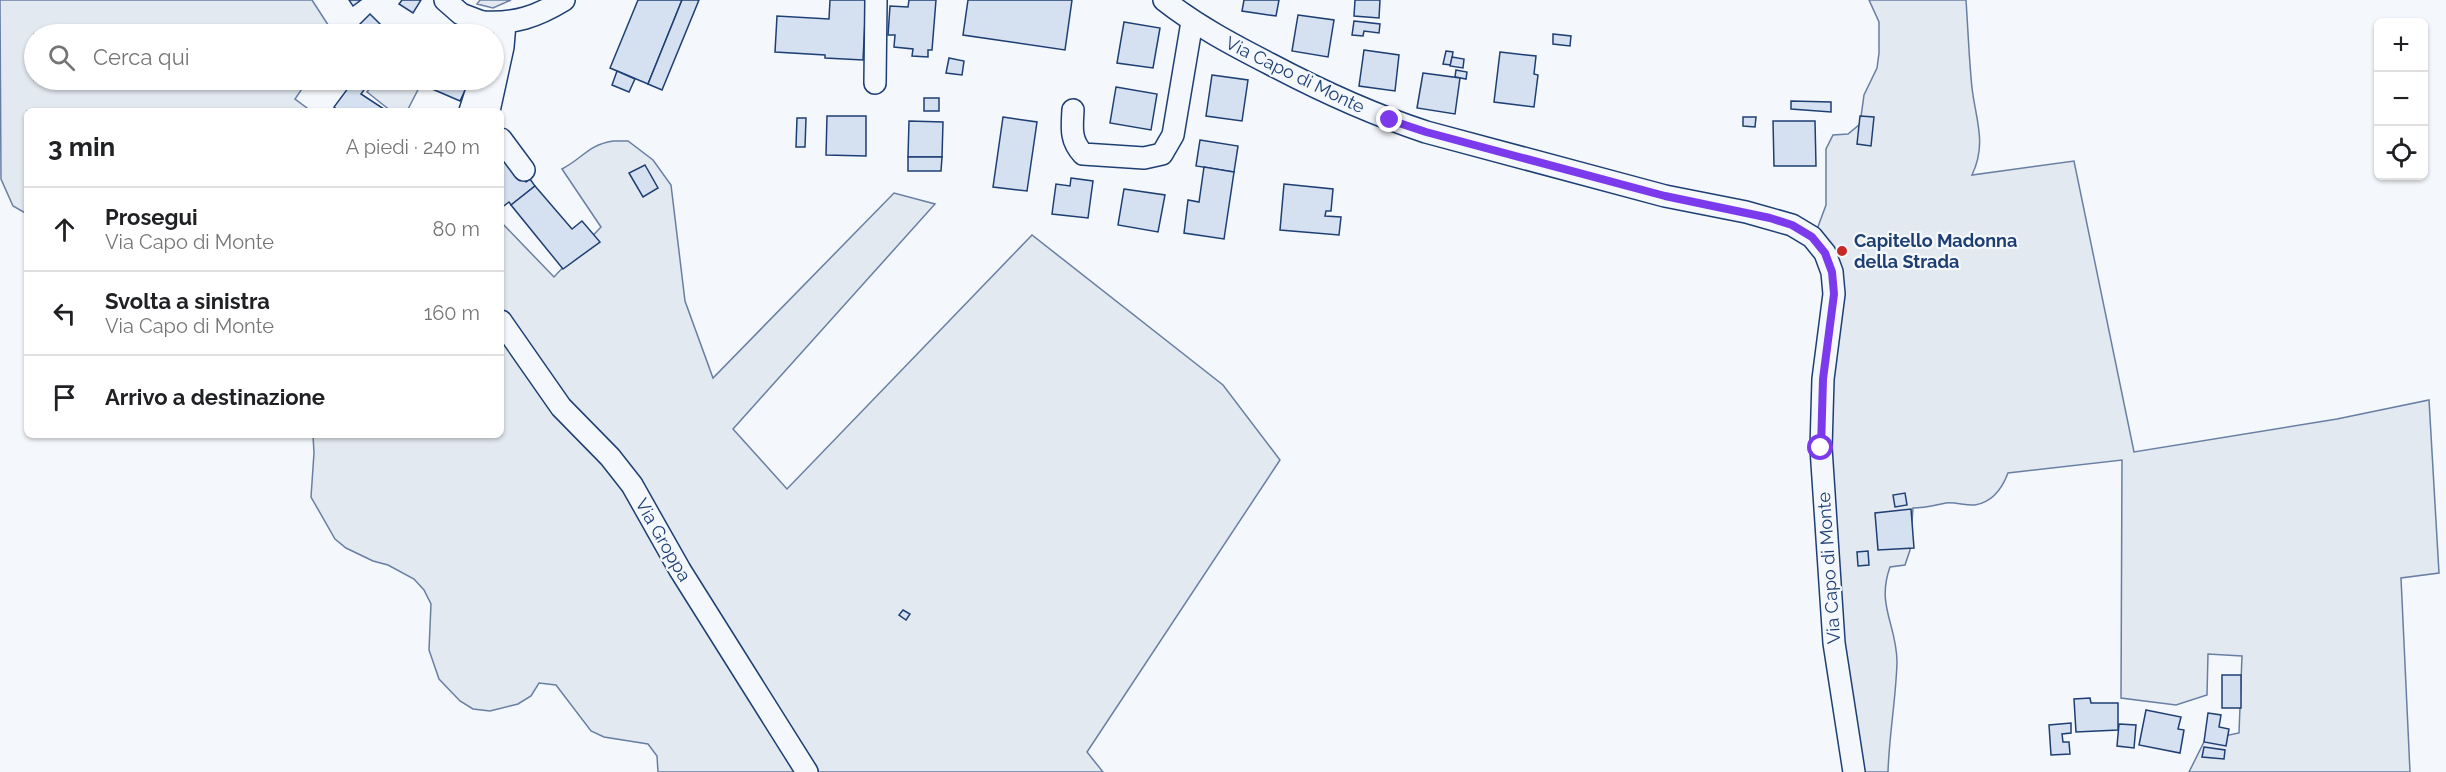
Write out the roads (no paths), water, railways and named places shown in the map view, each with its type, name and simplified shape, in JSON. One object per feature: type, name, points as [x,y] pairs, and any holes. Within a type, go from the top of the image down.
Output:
[{"type":"street","points":[[446,0],[476,24]]},
{"type":"street","points":[[500,24],[533,15],[564,0]]},
{"type":"street","points":[[875,83],[876,0]]},
{"type":"street","name":"Via Capo di Monte","points":[[1164,0],[1192,22],[1328,94],[1390,120],[1426,132],[1665,196],[1770,218],[1792,225],[1812,237],[1825,253],[1832,272],[1834,294],[1823,379],[1821,448],[1834,643],[1854,772]]},
{"type":"street","points":[[1073,110],[1074,144],[1083,154],[1144,158],[1162,154],[1173,135],[1192,22]]},
{"type":"street","points":[[504,32],[505,23]]},
{"type":"street","points":[[471,108],[477,90]]},
{"type":"street","points":[[490,108],[494,90]]},
{"type":"street","points":[[504,143],[524,170]]},
{"type":"street","name":"Via Groppa","points":[[504,326],[561,407],[610,457],[632,485],[680,570],[807,772]]},
{"type":"place","name":"Capitello Madonna della Strada","points":[[1842,251]]}]
